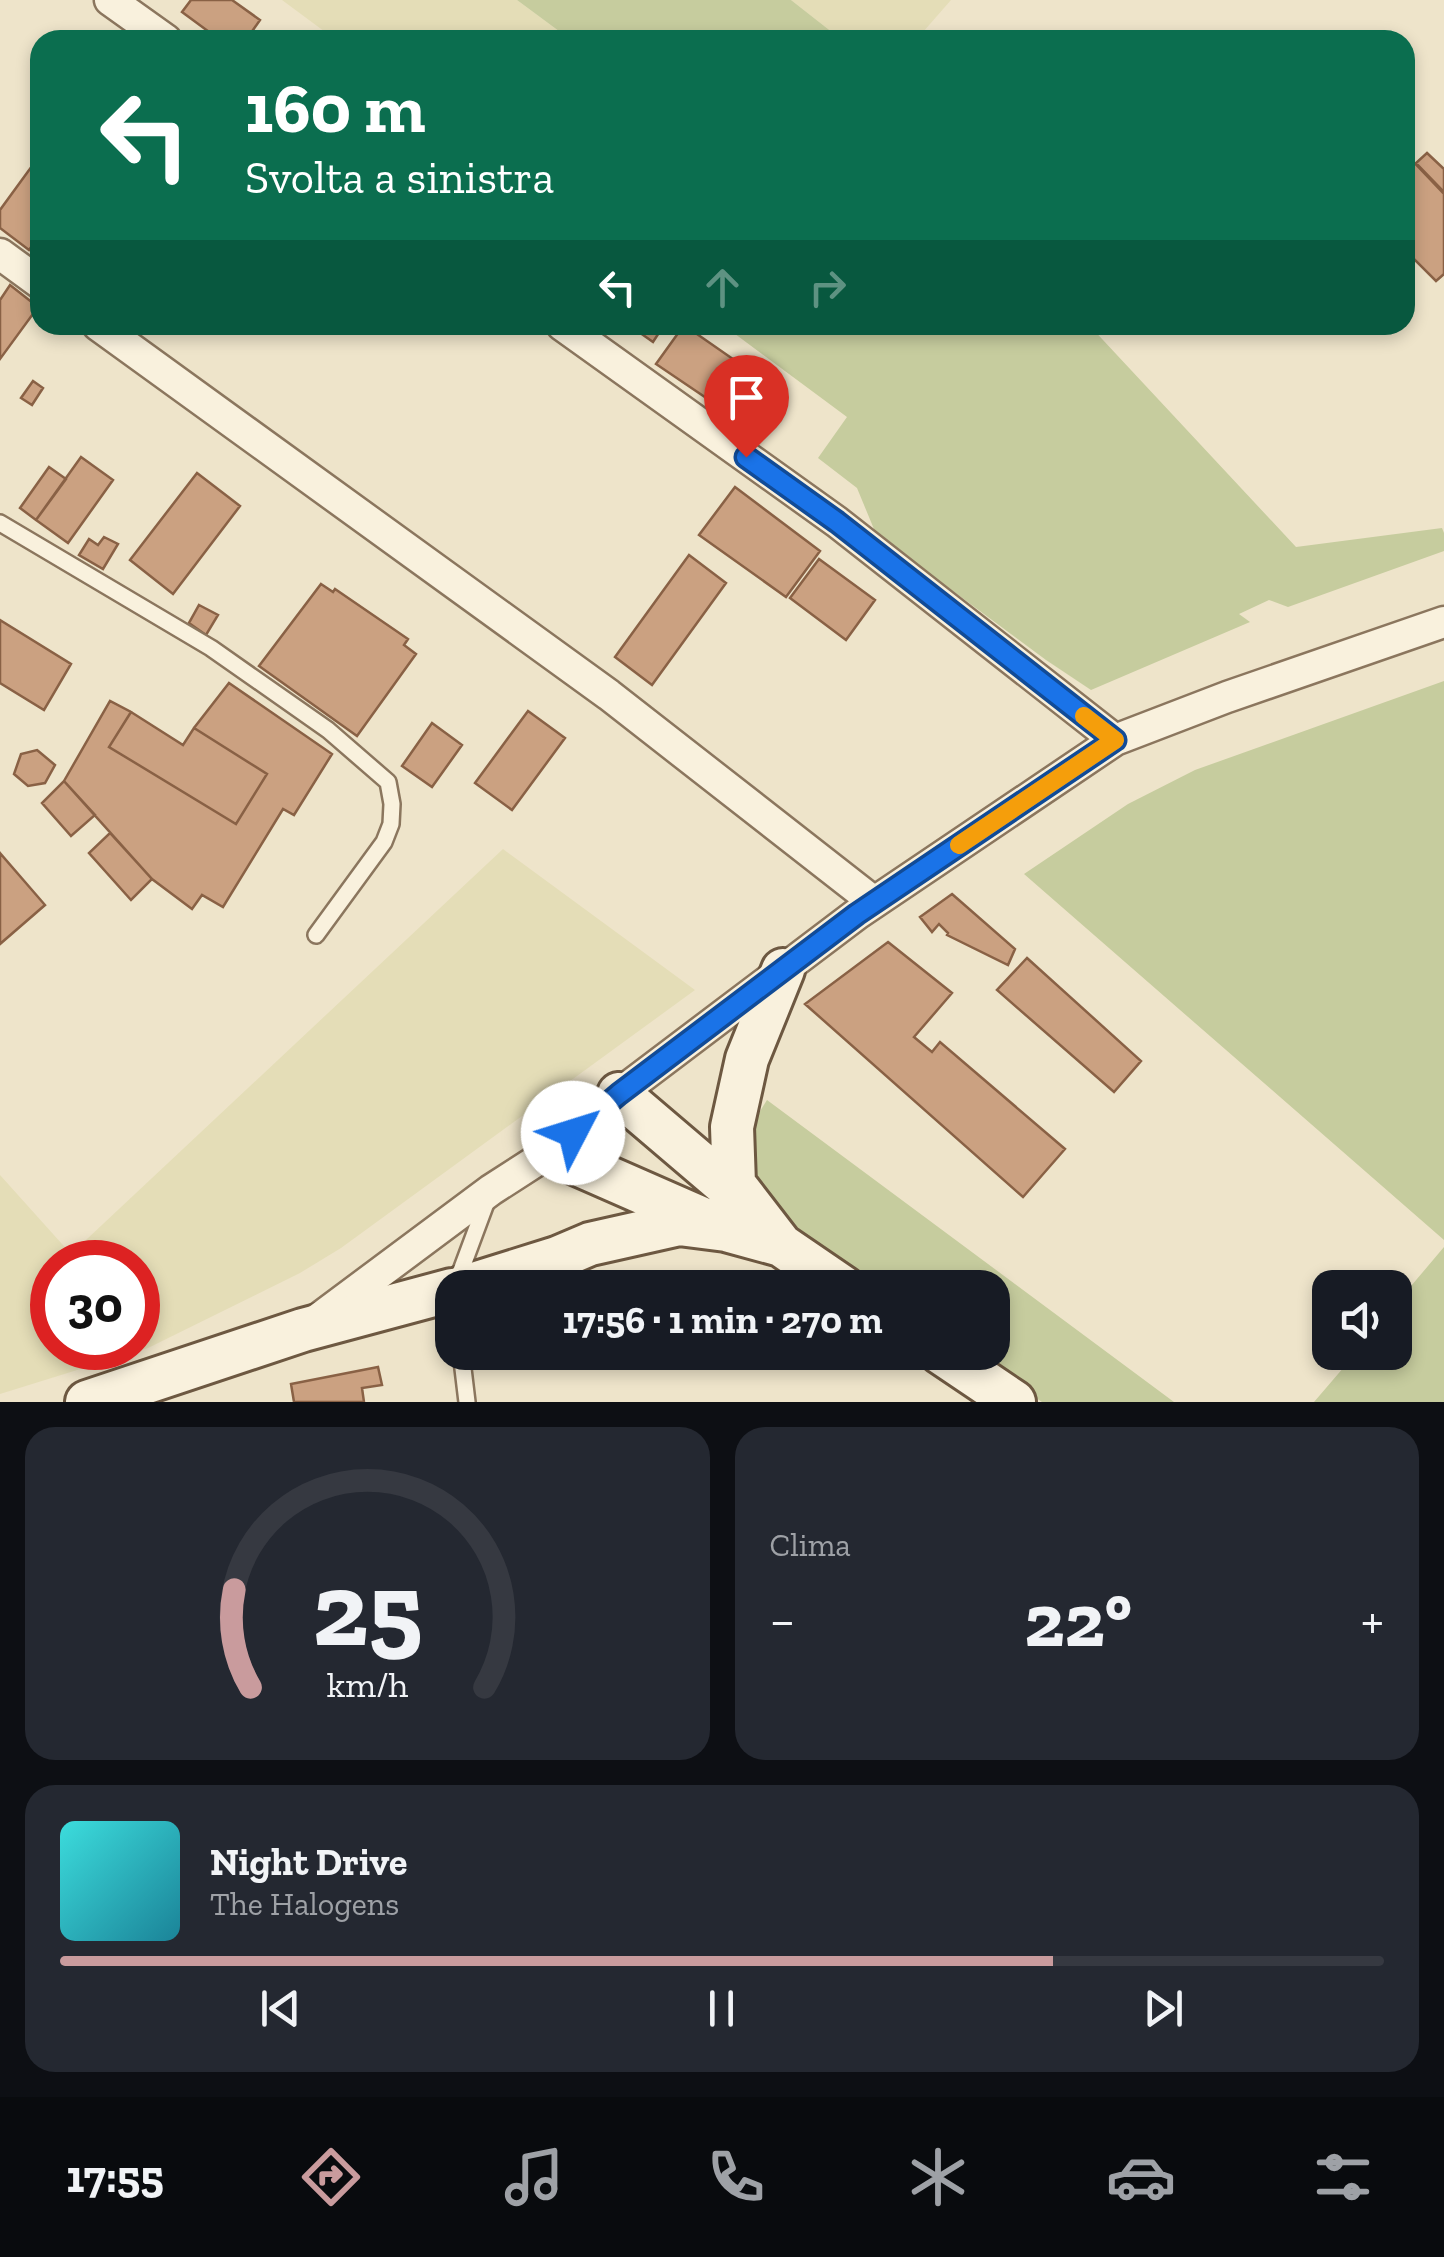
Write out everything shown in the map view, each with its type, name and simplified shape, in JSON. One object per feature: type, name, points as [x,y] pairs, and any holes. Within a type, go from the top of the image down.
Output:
[{"type":"main road","points":[[739,1219],[732,1126],[747,1059],[783,970]]},
{"type":"main road","points":[[619,1094],[739,1219]]},
{"type":"main road","points":[[550,1152],[739,1219],[818,1270]]},
{"type":"main road","points":[[517,1270],[648,1229],[739,1219]]},
{"type":"main road","points":[[87,1402],[303,1330],[435,1294]]},
{"type":"main road","points":[[967,1370],[1014,1402]]},
{"type":"street","points":[[110,0],[152,30]]},
{"type":"street","points":[[0,254],[30,276]]},
{"type":"street","points":[[112,335],[609,694],[874,902]]},
{"type":"street","points":[[576,335],[837,522],[1115,740]]},
{"type":"street","points":[[303,1330],[491,1190],[550,1152],[619,1094],[874,902],[1115,740],[1227,696],[1444,622]]},
{"type":"lane","points":[[0,523],[211,648],[328,730],[388,782],[391,824],[384,842],[316,935]]},
{"type":"lane","points":[[462,1270],[491,1190]]},
{"type":"lane","points":[[464,1370],[467,1402]]},
{"type":"shaded area","points":[[282,0],[517,0],[558,30],[322,30]]},
{"type":"shaded area","points":[[791,0],[951,0],[925,30],[829,30]]},
{"type":"shaded area","points":[[503,849],[695,990],[341,1248],[300,1273],[160,1342],[160,1240],[86,1240]]},
{"type":"shaded area","points":[[0,1175],[58,1240],[30,1240],[30,1370],[77,1370],[0,1394]]},
{"type":"green space","points":[[517,0],[791,0],[829,30],[558,30]]},
{"type":"green space","points":[[736,335],[1098,335],[1296,547],[1442,528],[1444,551],[1288,607],[1269,600],[1239,614],[1250,622],[1091,690],[876,534],[857,488],[818,458],[847,417]]},
{"type":"green space","points":[[1444,681],[1444,1240],[1024,874],[1128,804],[1195,770]]},
{"type":"green space","points":[[767,1100],[996,1270],[851,1270],[776,1218],[756,1194],[746,1134]]},
{"type":"green space","points":[[1444,1247],[1444,1402],[1314,1402],[1341,1370],[1412,1370],[1412,1285]]},
{"type":"green space","points":[[1010,1280],[1174,1402],[1042,1402],[994,1370],[1010,1370]]},
{"type":"building","points":[[191,0],[232,0],[260,20],[253,30],[206,30],[182,12]]},
{"type":"building","points":[[1427,153],[1444,169],[1444,192],[1416,163]]},
{"type":"building","points":[[1415,164],[1444,194],[1444,274],[1436,281],[1415,260]]},
{"type":"building","points":[[30,169],[29,250],[0,228],[0,210]]},
{"type":"building","points":[[10,285],[30,301],[30,318],[0,359],[0,300]]},
{"type":"building","points":[[677,335],[698,335],[753,373],[727,412],[656,364]]},
{"type":"building","points":[[33,381],[43,388],[32,405],[21,398]]},
{"type":"building","points":[[81,457],[113,480],[68,543],[36,520]]},
{"type":"building","points":[[49,467],[66,479],[36,520],[20,508]]},
{"type":"building","points":[[197,473],[240,506],[173,594],[130,560]]},
{"type":"building","points":[[735,487],[820,551],[786,597],[699,535]]},
{"type":"building","points":[[104,537],[118,544],[103,569],[79,555],[89,539],[98,545]]},
{"type":"building","points":[[689,555],[726,583],[652,685],[615,657]]},
{"type":"building","points":[[819,559],[875,600],[846,640],[790,598]]},
{"type":"building","points":[[321,584],[333,592],[335,589],[408,639],[404,645],[416,654],[357,736],[259,666]]},
{"type":"building","points":[[199,605],[218,615],[206,635],[189,623]]},
{"type":"building","points":[[0,620],[71,664],[44,710],[0,683]]},
{"type":"building","points":[[229,683],[332,754],[294,815],[283,809],[223,907],[202,895],[192,909],[152,879],[64,781],[110,701],[131,712],[109,747],[236,824],[267,774],[194,728]]},
{"type":"building","points":[[528,711],[565,738],[512,810],[475,783]]},
{"type":"building","points":[[131,712],[183,745],[194,728],[267,774],[236,824],[109,747]]},
{"type":"building","points":[[432,723],[462,745],[432,787],[402,766]]},
{"type":"building","points":[[37,750],[55,765],[45,783],[28,786],[14,774],[21,754]]},
{"type":"building","points":[[64,781],[95,815],[71,836],[42,803]]},
{"type":"building","points":[[110,833],[152,879],[131,900],[89,853]]},
{"type":"building","points":[[0,853],[45,905],[0,944]]},
{"type":"building","points":[[952,894],[1015,949],[1008,965],[947,935],[939,924],[932,932],[920,917]]},
{"type":"building","points":[[888,942],[952,993],[914,1037],[932,1052],[940,1042],[1065,1149],[1023,1197],[805,1004]]},
{"type":"building","points":[[1027,958],[1141,1061],[1114,1092],[997,990]]},
{"type":"building","points":[[378,1367],[382,1385],[362,1388],[364,1402],[294,1402],[291,1384]]},
{"type":"slow traffic","points":[[959,845],[1115,740],[1084,716]]},
{"type":"route","points":[[573,1133],[857,914],[1115,740],[837,522],[746,457]]}]
